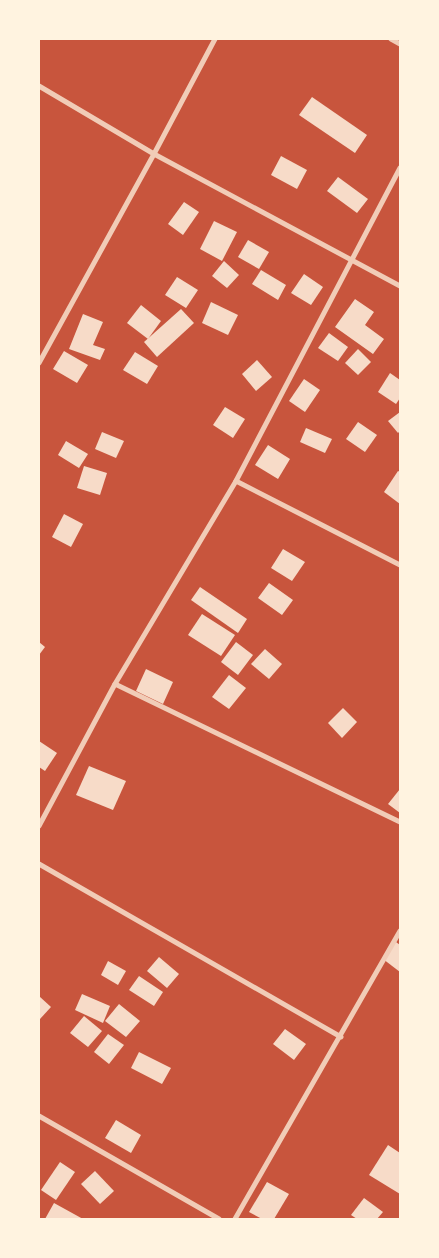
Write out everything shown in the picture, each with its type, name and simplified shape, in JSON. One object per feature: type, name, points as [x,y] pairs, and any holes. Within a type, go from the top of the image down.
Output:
[{"type":"street","points":[[39,363],[154,154],[214,39]]},
{"type":"street","points":[[391,39],[400,44]]},
{"type":"street","points":[[39,86],[154,154],[400,286]]},
{"type":"street","points":[[39,826],[115,684],[236,481],[400,168]]},
{"type":"street","points":[[236,481],[400,565]]},
{"type":"street","points":[[115,684],[400,822]]},
{"type":"street","points":[[39,864],[341,1037]]},
{"type":"street","points":[[235,1219],[400,932]]},
{"type":"street","points":[[39,1116],[219,1219]]},
{"type":"building","points":[[312,97],[367,135],[355,153],[299,115]]},
{"type":"building","points":[[281,156],[307,170],[297,189],[271,175]]},
{"type":"building","points":[[338,177],[368,199],[357,213],[327,191]]},
{"type":"building","points":[[184,202],[199,212],[183,235],[168,224]]},
{"type":"building","points":[[214,221],[237,232],[222,261],[200,249]]},
{"type":"building","points":[[248,240],[269,252],[259,269],[238,257]]},
{"type":"building","points":[[224,261],[239,275],[227,288],[212,276]]},
{"type":"building","points":[[261,270],[286,285],[278,300],[252,284]]},
{"type":"building","points":[[304,274],[323,287],[311,305],[291,293]]},
{"type":"building","points":[[177,277],[198,290],[186,308],[165,295]]},
{"type":"building","points":[[355,299],[374,312],[365,325],[384,339],[373,354],[335,327]]},
{"type":"building","points":[[211,302],[238,315],[228,335],[202,323]]},
{"type":"building","points":[[141,305],[161,321],[148,339],[127,323]]},
{"type":"building","points":[[181,309],[194,323],[157,357],[144,342]]},
{"type":"building","points":[[83,314],[103,322],[93,345],[105,349],[100,360],[69,349]]},
{"type":"building","points":[[329,333],[348,347],[338,361],[318,348]]},
{"type":"building","points":[[358,349],[371,362],[358,375],[345,363]]},
{"type":"building","points":[[64,351],[88,365],[77,383],[53,369]]},
{"type":"building","points":[[135,352],[158,366],[147,384],[123,370]]},
{"type":"building","points":[[257,360],[272,377],[256,391],[242,374]]},
{"type":"building","points":[[390,373],[400,380],[400,398],[396,404],[378,392]]},
{"type":"building","points":[[304,379],[320,390],[305,412],[289,401]]},
{"type":"building","points":[[225,407],[245,419],[233,438],[213,425]]},
{"type":"building","points":[[400,412],[400,431],[398,433],[388,421]]},
{"type":"building","points":[[358,422],[377,435],[365,452],[346,439]]},
{"type":"building","points":[[306,428],[332,439],[325,453],[300,442]]},
{"type":"building","points":[[102,432],[124,441],[116,458],[95,449]]},
{"type":"building","points":[[66,441],[88,454],[79,468],[58,455]]},
{"type":"building","points":[[268,445],[290,459],[278,479],[255,465]]},
{"type":"building","points":[[84,466],[107,473],[100,495],[77,488]]},
{"type":"building","points":[[398,471],[400,472],[400,504],[384,492]]},
{"type":"building","points":[[64,514],[83,524],[71,547],[52,537]]},
{"type":"building","points":[[283,549],[305,562],[292,581],[271,568]]},
{"type":"building","points":[[269,583],[293,600],[282,615],[258,598]]},
{"type":"building","points":[[200,587],[247,619],[238,633],[191,600]]},
{"type":"building","points":[[202,614],[235,635],[221,656],[188,635]]},
{"type":"building","points":[[39,642],[45,647],[39,655]]},
{"type":"building","points":[[236,642],[253,655],[238,675],[221,662]]},
{"type":"building","points":[[265,649],[282,664],[269,679],[251,664]]},
{"type":"building","points":[[146,669],[173,682],[163,704],[136,691]]},
{"type":"building","points":[[229,675],[246,688],[229,709],[212,697]]},
{"type":"building","points":[[343,708],[357,722],[342,738],[328,723]]},
{"type":"building","points":[[39,741],[57,753],[45,771],[39,767]]},
{"type":"building","points":[[89,766],[126,781],[113,810],[76,795]]},
{"type":"building","points":[[400,789],[400,813],[388,804]]},
{"type":"building","points":[[396,942],[400,945],[400,972],[383,959]]},
{"type":"building","points":[[159,957],[179,974],[167,988],[147,971]]},
{"type":"building","points":[[108,961],[126,971],[118,985],[101,975]]},
{"type":"building","points":[[139,976],[163,992],[154,1006],[129,990]]},
{"type":"building","points":[[82,994],[110,1006],[103,1023],[75,1010]]},
{"type":"building","points":[[39,996],[51,1007],[40,1019],[39,1018]]},
{"type":"building","points":[[119,1004],[140,1021],[126,1037],[105,1021]]},
{"type":"building","points":[[84,1016],[102,1031],[88,1047],[70,1033]]},
{"type":"building","points":[[285,1029],[306,1044],[294,1060],[273,1044]]},
{"type":"building","points":[[108,1034],[124,1045],[109,1064],[94,1052]]},
{"type":"building","points":[[139,1052],[171,1068],[162,1084],[131,1068]]},
{"type":"building","points":[[116,1120],[141,1135],[131,1153],[105,1138]]},
{"type":"building","points":[[388,1145],[400,1153],[400,1194],[369,1175]]},
{"type":"building","points":[[60,1162],[75,1172],[56,1200],[41,1190]]},
{"type":"building","points":[[95,1171],[114,1191],[100,1204],[81,1184]]},
{"type":"building","points":[[267,1182],[289,1194],[274,1219],[262,1219],[249,1212]]},
{"type":"building","points":[[364,1198],[383,1212],[377,1219],[357,1219],[351,1215]]},
{"type":"building","points":[[54,1203],[83,1219],[45,1219]]}]
